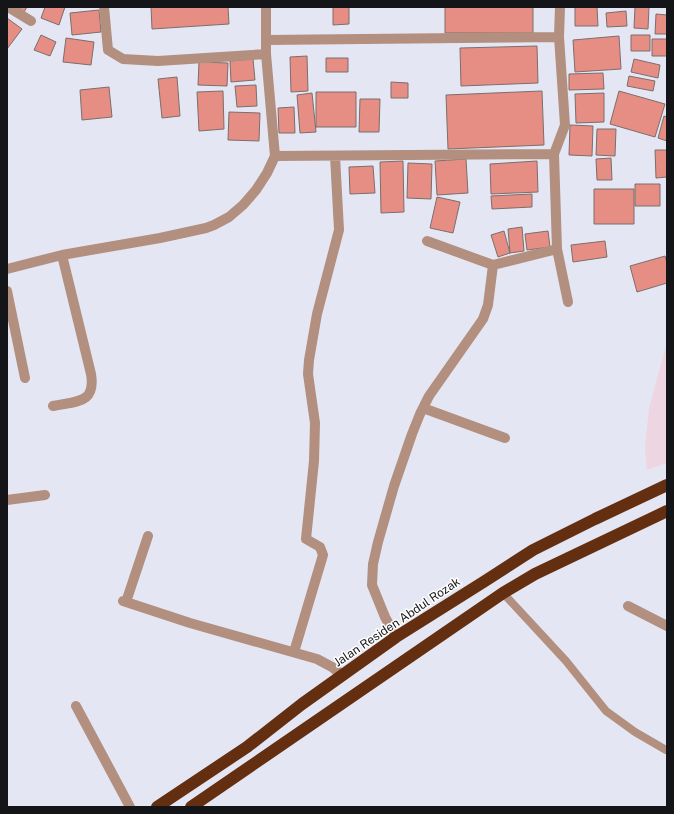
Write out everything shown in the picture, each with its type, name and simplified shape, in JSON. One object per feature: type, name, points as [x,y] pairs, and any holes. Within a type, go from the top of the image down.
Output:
[{"type":"highway","name":"Jalan Residen Abdul Rozak","points":[[157,807],[246,747],[396,637],[534,550],[595,519],[667,486]]},
{"type":"highway","points":[[192,807],[503,592],[535,574],[667,511]]},
{"type":"street","points":[[8,7],[31,22]]},
{"type":"street","points":[[104,7],[108,50],[124,59],[158,61],[266,54]]},
{"type":"street","points":[[7,269],[62,255],[160,238],[214,226],[229,217],[243,205],[256,190],[267,173],[275,156],[266,54],[266,7]]},
{"type":"street","points":[[560,7],[559,37],[565,126],[554,154],[557,249],[568,302]]},
{"type":"street","points":[[266,40],[559,37]]},
{"type":"street","points":[[275,156],[554,154]]},
{"type":"street","points":[[294,652],[323,555],[320,547],[306,539],[314,461],[315,423],[308,374],[317,314],[339,230],[335,156]]},
{"type":"street","points":[[427,241],[492,265],[557,249]]},
{"type":"street","points":[[53,406],[83,400],[90,394],[92,383],[62,255]]},
{"type":"street","points":[[396,637],[385,617],[372,585],[373,564],[378,542],[394,486],[412,434],[423,408],[429,396],[470,335],[483,319],[488,305],[492,265]]},
{"type":"street","points":[[7,291],[25,378]]},
{"type":"street","points":[[423,408],[505,438]]},
{"type":"street","points":[[7,500],[45,495]]},
{"type":"street","points":[[148,536],[125,602],[190,623],[317,659],[332,667],[342,676]]},
{"type":"street","points":[[628,606],[667,626]]},
{"type":"street","points":[[76,706],[130,807]]},
{"type":"lane","points":[[503,592],[566,661],[606,711],[635,732],[666,750]]},
{"type":"shaded area","points":[[667,342],[667,463],[647,470],[645,447],[649,408]]},
{"type":"building","points":[[17,7],[27,7],[24,12]]},
{"type":"building","points":[[45,7],[65,7],[59,25],[41,18]]},
{"type":"building","points":[[151,7],[228,7],[229,24],[152,29]]},
{"type":"building","points":[[333,7],[349,7],[349,24],[333,25]]},
{"type":"building","points":[[445,7],[533,7],[533,33],[445,33]]},
{"type":"building","points":[[575,7],[597,7],[598,26],[575,26]]},
{"type":"building","points":[[635,7],[649,7],[648,29],[634,28]]},
{"type":"building","points":[[99,10],[101,32],[72,35],[70,13]]},
{"type":"building","points":[[626,11],[627,26],[607,27],[606,13]]},
{"type":"building","points":[[656,14],[667,15],[667,34],[655,34]]},
{"type":"building","points":[[7,18],[22,29],[7,49]]},
{"type":"building","points":[[41,35],[56,42],[50,56],[34,50]]},
{"type":"building","points":[[631,35],[650,35],[650,51],[631,51]]},
{"type":"building","points":[[619,36],[621,69],[575,72],[573,40]]},
{"type":"building","points":[[66,38],[94,42],[91,65],[63,62]]},
{"type":"building","points":[[652,39],[667,39],[667,56],[652,56]]},
{"type":"building","points":[[537,46],[538,83],[461,86],[460,48]]},
{"type":"building","points":[[307,56],[308,91],[291,92],[290,57]]},
{"type":"building","points":[[326,58],[348,58],[348,72],[326,72]]},
{"type":"building","points":[[253,59],[255,80],[231,82],[230,61]]},
{"type":"building","points":[[634,59],[660,65],[658,78],[631,72]]},
{"type":"building","points":[[199,62],[228,63],[227,86],[198,85]]},
{"type":"building","points":[[603,73],[604,89],[569,90],[569,74]]},
{"type":"building","points":[[629,76],[655,81],[653,91],[627,86]]},
{"type":"building","points":[[177,77],[180,116],[162,118],[158,79]]},
{"type":"building","points":[[391,82],[408,83],[408,98],[391,98]]},
{"type":"building","points":[[256,85],[257,106],[237,107],[235,86]]},
{"type":"building","points":[[109,87],[112,117],[82,120],[80,90]]},
{"type":"building","points":[[223,91],[224,129],[199,131],[197,92]]},
{"type":"building","points":[[542,91],[544,145],[448,149],[446,95]]},
{"type":"building","points":[[619,91],[665,104],[655,137],[610,124]]},
{"type":"building","points":[[316,92],[356,92],[356,127],[316,127]]},
{"type":"building","points":[[312,93],[316,132],[300,133],[297,95]]},
{"type":"building","points":[[604,93],[604,122],[576,123],[575,94]]},
{"type":"building","points":[[360,99],[380,99],[379,132],[359,132]]},
{"type":"building","points":[[294,107],[295,133],[279,133],[278,108]]},
{"type":"building","points":[[229,112],[260,113],[259,141],[228,140]]},
{"type":"building","points":[[664,116],[667,117],[667,141],[658,138]]},
{"type":"building","points":[[570,125],[593,126],[592,156],[569,155]]},
{"type":"building","points":[[597,129],[616,129],[615,156],[596,155]]},
{"type":"building","points":[[655,150],[667,150],[667,177],[656,178]]},
{"type":"building","points":[[611,158],[612,180],[597,180],[596,159]]},
{"type":"building","points":[[466,159],[468,193],[437,195],[435,161]]},
{"type":"building","points":[[403,161],[404,212],[381,213],[380,162]]},
{"type":"building","points":[[537,161],[538,192],[491,194],[490,164]]},
{"type":"building","points":[[408,163],[432,164],[431,199],[407,198]]},
{"type":"building","points":[[373,166],[375,193],[350,194],[349,167]]},
{"type":"building","points":[[635,184],[660,184],[660,206],[635,206]]},
{"type":"building","points":[[594,189],[634,189],[634,224],[594,224]]},
{"type":"building","points":[[532,194],[532,207],[492,209],[491,196]]},
{"type":"building","points":[[437,197],[460,202],[453,233],[430,228]]},
{"type":"building","points":[[522,227],[524,251],[510,253],[508,229]]},
{"type":"building","points":[[504,231],[510,253],[498,257],[491,235]]},
{"type":"building","points":[[548,231],[550,247],[527,250],[525,234]]},
{"type":"building","points":[[605,241],[607,257],[573,262],[571,245]]},
{"type":"building","points":[[665,256],[667,263],[667,283],[637,292],[630,266]]}]
